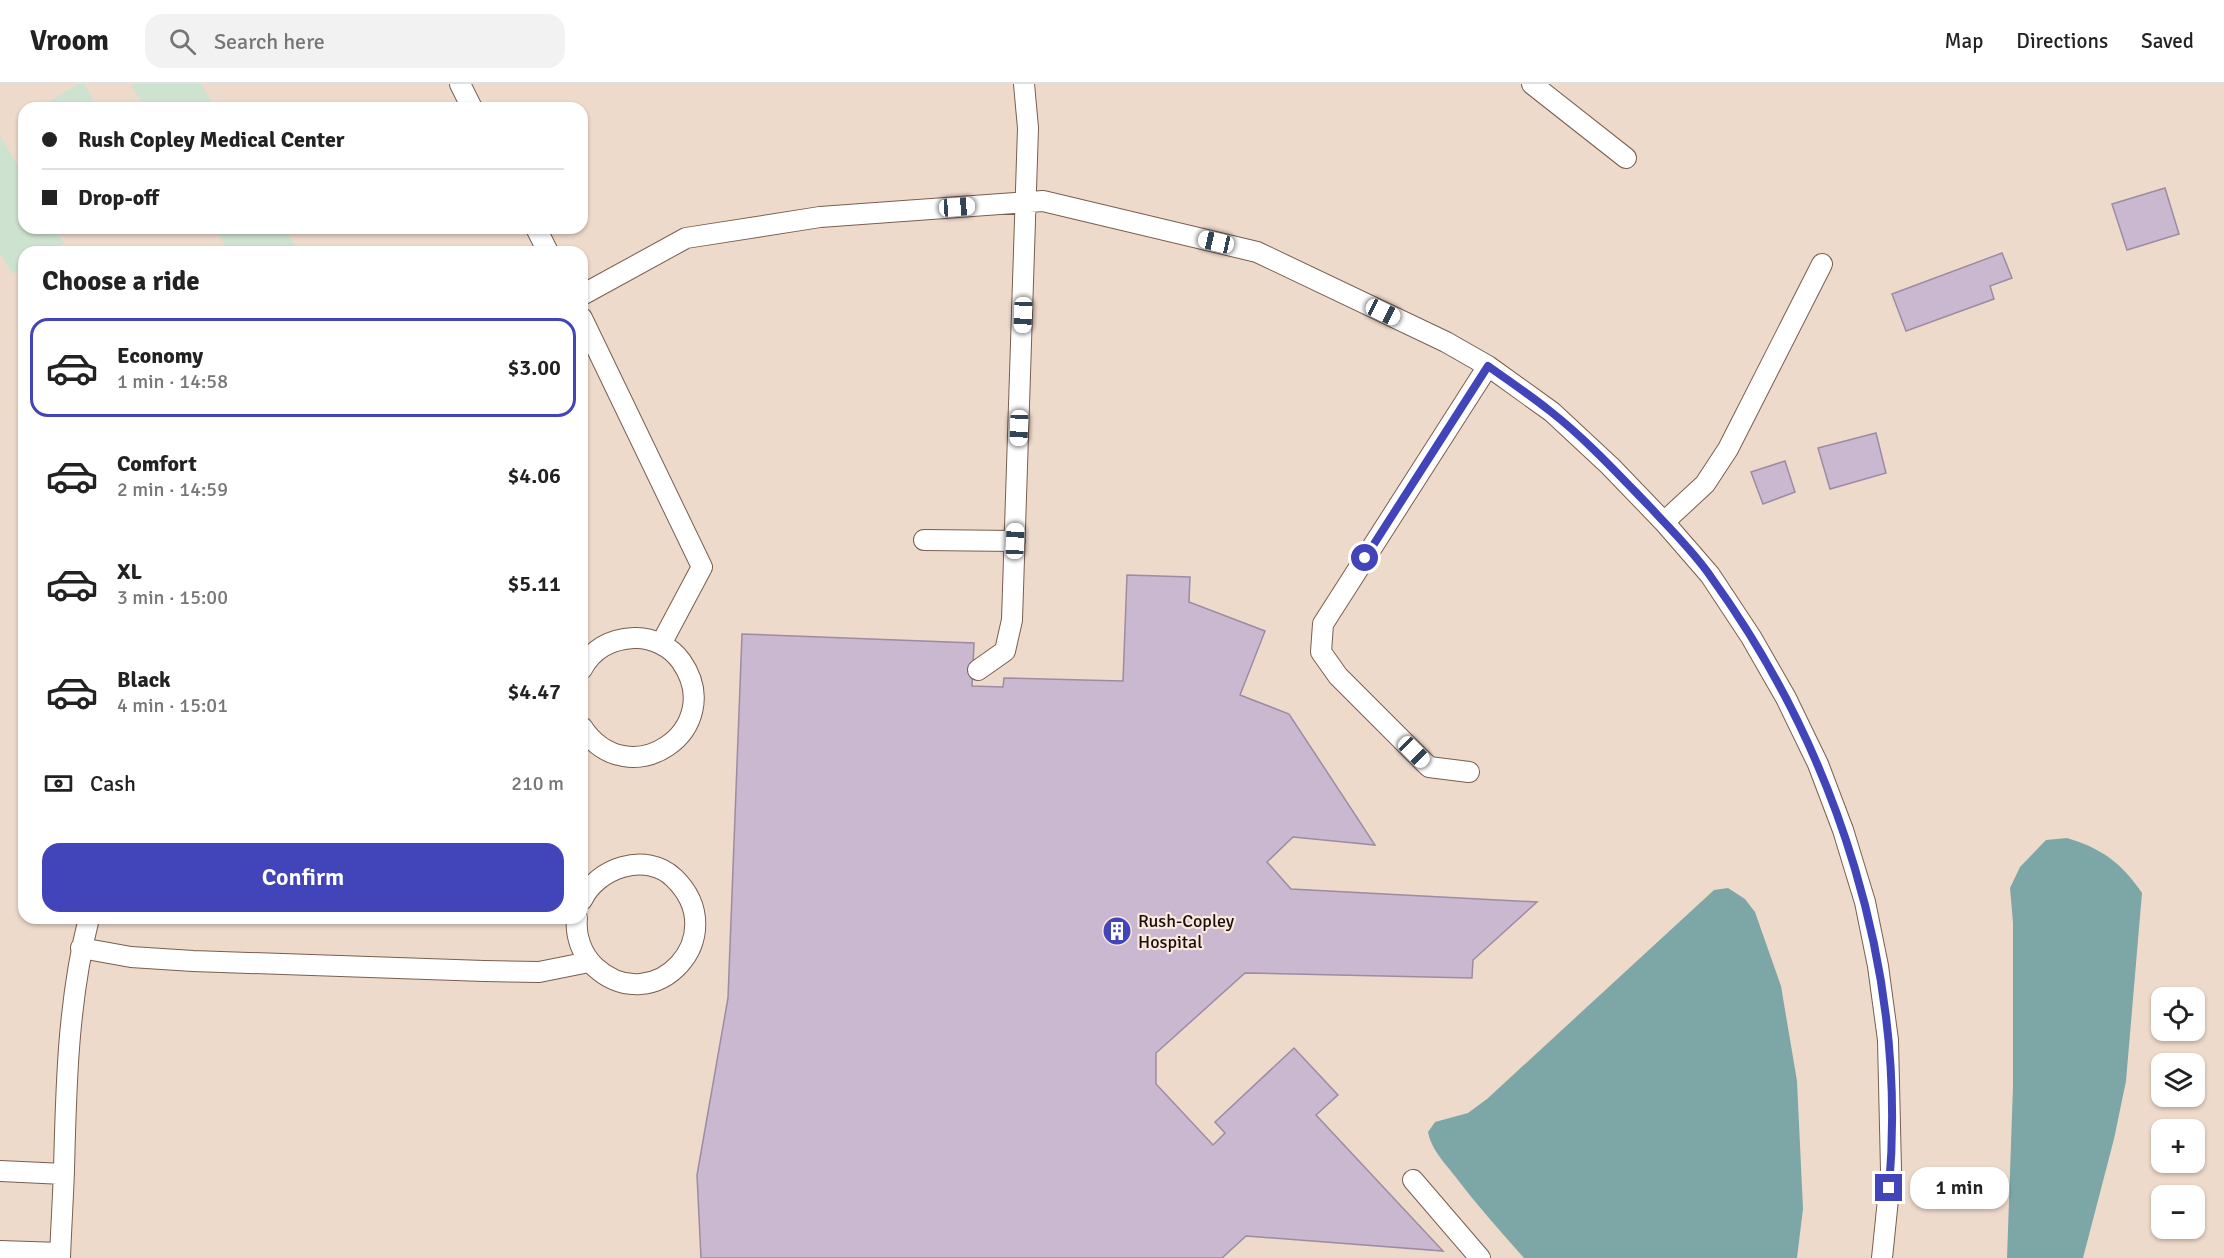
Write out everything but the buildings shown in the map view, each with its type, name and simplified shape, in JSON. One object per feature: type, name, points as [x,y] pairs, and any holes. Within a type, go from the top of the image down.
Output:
[{"type":"lane","points":[[460,84],[469,102]]},
{"type":"lane","points":[[978,670],[1005,651],[1012,620],[1028,128],[1024,84]]},
{"type":"lane","points":[[1532,84],[1626,158]]},
{"type":"lane","points":[[588,292],[686,238],[820,217],[1043,201],[1257,252],[1446,342],[1488,366],[1552,412],[1610,466],[1664,522],[1710,575],[1751,637],[1786,698],[1822,775],[1843,830],[1862,892],[1878,966],[1888,1040],[1891,1170],[1882,1258]]},
{"type":"lane","points":[[1664,522],[1705,484],[1728,449],[1822,264]]},
{"type":"lane","points":[[588,330],[702,567],[661,644]]},
{"type":"lane","points":[[1469,772],[1430,767],[1338,676],[1321,652],[1323,624],[1488,366]]},
{"type":"lane","points":[[924,540],[1015,541]]},
{"type":"lane","points":[[588,659],[601,647],[620,639],[641,637],[661,644],[676,654],[688,670],[693,688],[694,707],[687,725],[677,740],[661,751],[643,757],[625,757],[606,752],[588,736]]},
{"type":"lane","points":[[576,924],[580,945],[589,962],[604,976],[624,983],[644,984],[664,977],[681,965],[692,947],[696,927],[694,906],[684,888],[670,875],[653,867],[635,865],[616,868],[600,877],[588,889]]},
{"type":"lane","points":[[0,1251],[60,1256],[70,1030],[81,948],[87,924]]},
{"type":"lane","points":[[81,948],[131,957],[192,961],[495,971],[539,972],[589,962]]},
{"type":"lane","points":[[0,1172],[64,1174]]},
{"type":"lane","points":[[1413,1180],[1480,1258]]},
{"type":"shaded area","points":[[0,84],[2224,84],[2224,1258],[0,1258]]},
{"type":"green space","points":[[78,84],[84,84],[94,102],[48,102]]},
{"type":"green space","points":[[131,84],[201,84],[212,102],[142,102]]},
{"type":"green space","points":[[0,135],[18,166],[18,234],[59,234],[64,243],[59,246],[18,246],[18,270],[12,274],[0,253]]},
{"type":"green space","points":[[218,234],[288,234],[296,246],[225,246]]},
{"type":"water","points":[[2067,838],[2110,858],[2127,873],[2142,893],[2126,1081],[2114,1139],[2083,1258],[2007,1258],[2013,1086],[2013,923],[2010,888],[2020,867],[2046,840]]},
{"type":"water","points":[[1728,888],[1745,899],[1755,912],[1781,986],[1797,1081],[1803,1209],[1797,1258],[1524,1258],[1442,1160],[1428,1132],[1435,1122],[1468,1113],[1487,1099],[1714,890]]},
{"type":"place","name":"Rush-Copley Hospital","points":[[1117,931]]},
{"type":"route","points":[[1365,558],[1488,366],[1552,412],[1610,466],[1664,522],[1710,575],[1751,637],[1786,698],[1818,764],[1843,830],[1865,902],[1878,966],[1888,1040],[1891,1098],[1889,1188]]}]
